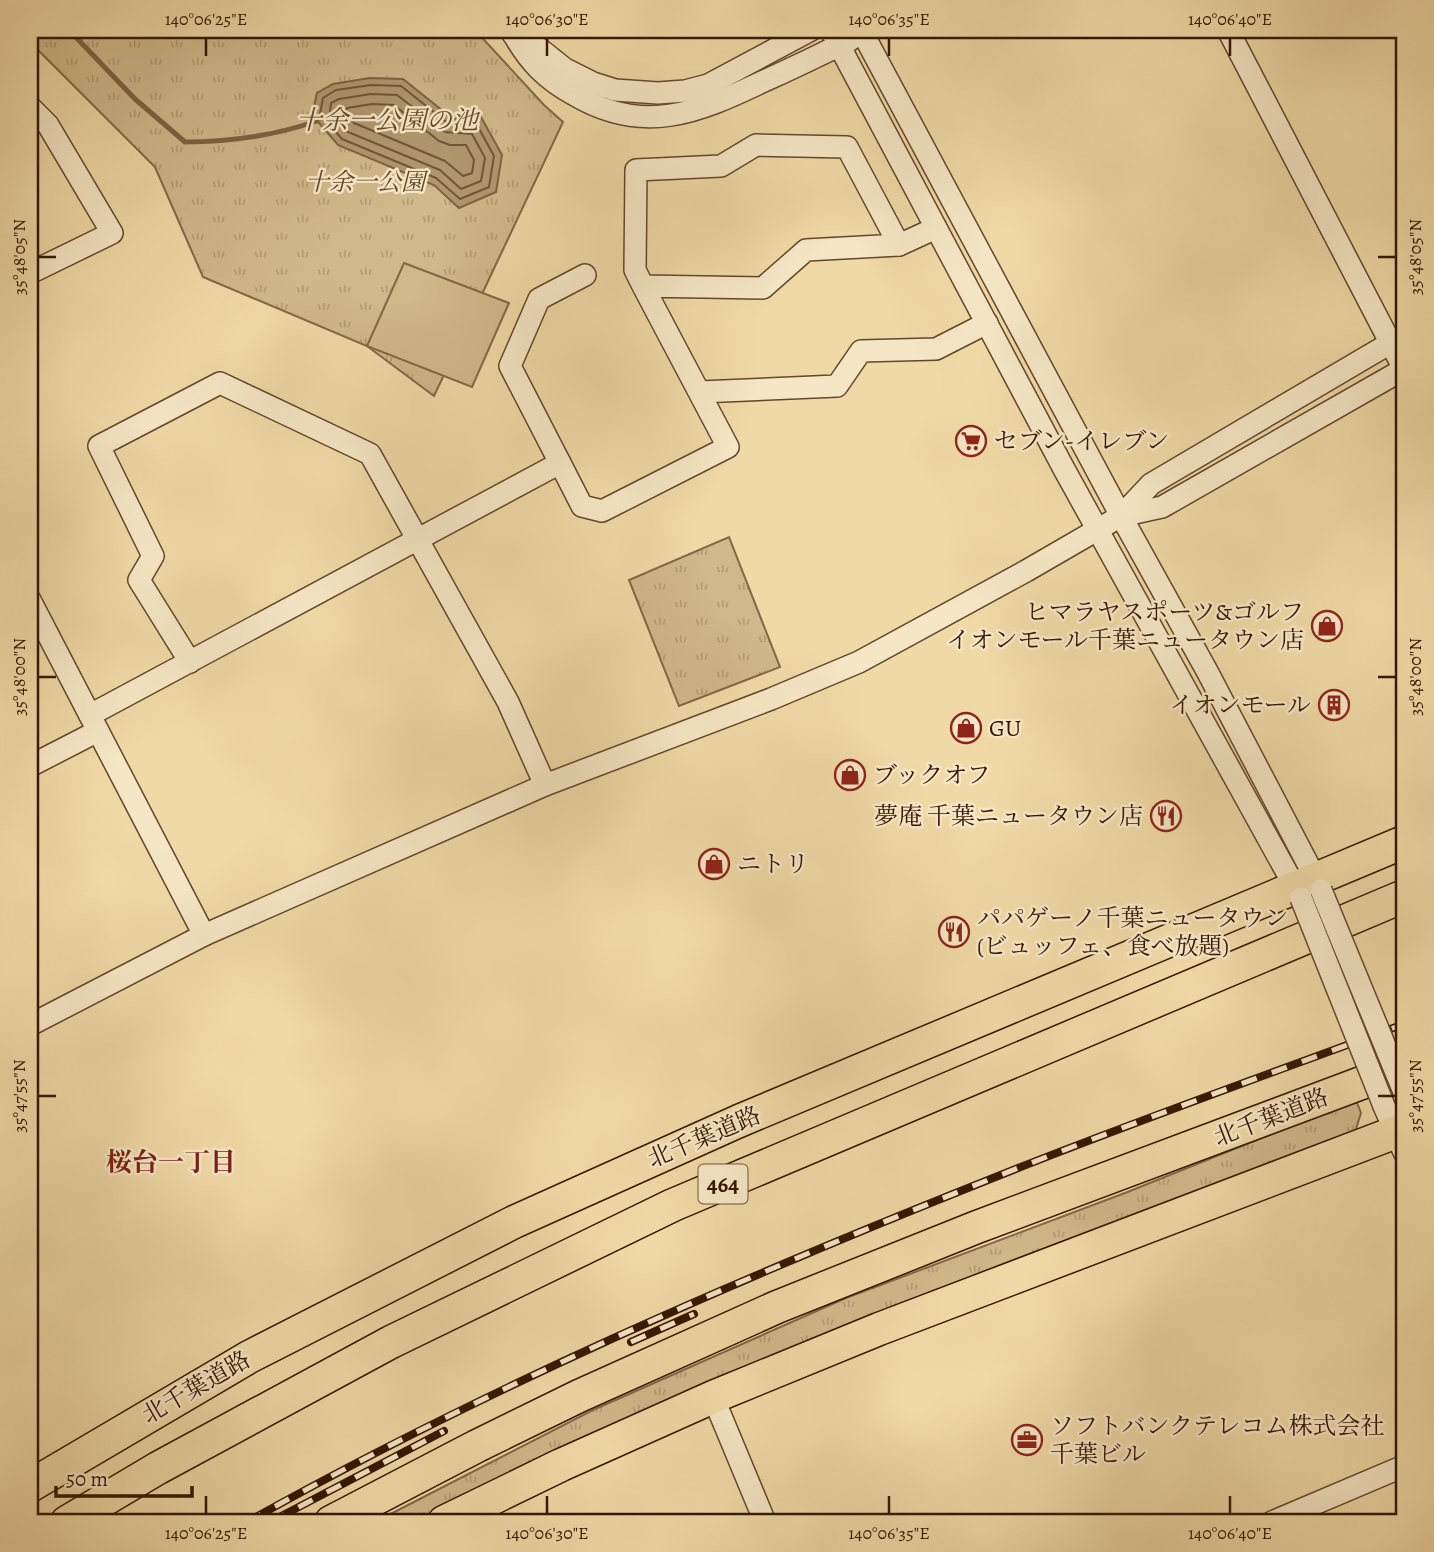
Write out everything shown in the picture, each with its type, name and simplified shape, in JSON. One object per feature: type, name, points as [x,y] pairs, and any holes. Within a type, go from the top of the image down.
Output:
[{"type":"highway","name":"北千葉道路","points":[[30,1486],[249,1357],[514,1222],[752,1116],[1308,888],[1404,842]]},
{"type":"highway","name":"北千葉道路","points":[[67,1522],[170,1462],[379,1348],[673,1205],[1404,896]]},
{"type":"highway","name":"北千葉道路","points":[[331,1522],[579,1396],[777,1307],[977,1227],[1404,1067]]},
{"type":"highway","points":[[444,1522],[713,1396],[1397,1130]]},
{"type":"street","points":[[512,32],[540,48],[565,69],[593,83],[615,90],[658,93],[708,85],[811,30]]},
{"type":"street","points":[[1121,516],[1162,508],[1404,369],[1397,339],[1228,30]]},
{"type":"street","points":[[512,32],[526,56],[556,84],[603,109],[650,118],[678,116],[715,105],[836,37],[865,31],[1121,516],[1207,671],[1404,1092]]},
{"type":"street","points":[[836,37],[1098,530],[1308,888],[1397,1130]]},
{"type":"street","points":[[30,107],[48,125],[112,233],[30,273]]},
{"type":"street","points":[[585,275],[539,299],[510,366],[582,506],[602,511],[729,447],[635,270],[636,170],[721,166],[756,145],[847,147],[899,245]]},
{"type":"street","points":[[643,286],[763,288],[806,250],[899,245],[936,228]]},
{"type":"street","points":[[700,392],[837,386],[860,351],[936,349],[987,323]]},
{"type":"street","points":[[30,1025],[204,935],[545,785],[771,699],[859,662],[1098,530],[1121,516],[1151,484],[1397,339]]},
{"type":"street","points":[[190,662],[139,580],[153,556],[99,446],[220,383],[370,454],[508,702],[545,785]]},
{"type":"street","points":[[30,766],[190,662],[560,463]]},
{"type":"street","points":[[30,600],[204,935]]},
{"type":"street","points":[[713,1396],[765,1522]]},
{"type":"street","points":[[1272,1522],[1404,1466]]},
{"type":"green space","name":"十余一公園","points":[[30,30],[475,30],[563,122],[434,396],[367,346],[203,277],[155,167],[30,42]]},
{"type":"green space","points":[[404,263],[509,303],[472,387],[367,346]]},
{"type":"green space","points":[[729,537],[780,667],[679,706],[629,580]]},
{"type":"green space","points":[[1356,1100],[1361,1113],[1354,1135],[852,1323],[598,1433],[422,1522],[375,1522],[593,1410],[846,1298],[1125,1193]]},
{"type":"water","name":"十余一公園の池","points":[[370,78],[403,79],[453,119],[481,117],[502,155],[496,192],[459,208],[434,185],[338,145],[312,115],[317,93],[333,84]]},
{"type":"waterway","points":[[69,30],[135,99],[185,142],[252,137],[317,121]]},
{"type":"railway","points":[[247,1522],[426,1427],[702,1299],[1035,1161],[1404,1024]]},
{"type":"railway","points":[[631,1342],[694,1314]]},
{"type":"railway","points":[[270,1522],[444,1431]]},
{"type":"place","name":"セブン-イレブン","points":[[971,441]]},
{"type":"place","name":"ヒマラヤスポーツ&ゴルフ イオンモール千葉ニュータウン店","points":[[1327,626]]},
{"type":"place","name":"イオンモール","points":[[1334,705]]},
{"type":"place","name":"GU","points":[[966,728]]},
{"type":"place","name":"ブックオフ","points":[[850,775]]},
{"type":"place","name":"夢庵 千葉ニュータウン店","points":[[1166,816]]},
{"type":"place","name":"ニトリ","points":[[714,864]]},
{"type":"place","name":"パパゲーノ千葉ニュータウン (ビュッフェ、食べ放題)","points":[[954,932]]},
{"type":"place","name":"ソフトバンクテレコム株式会社 千葉ビル","points":[[1027,1440]]},
{"type":"district","name":"桜台一丁目","points":[[171,1162]]}]
